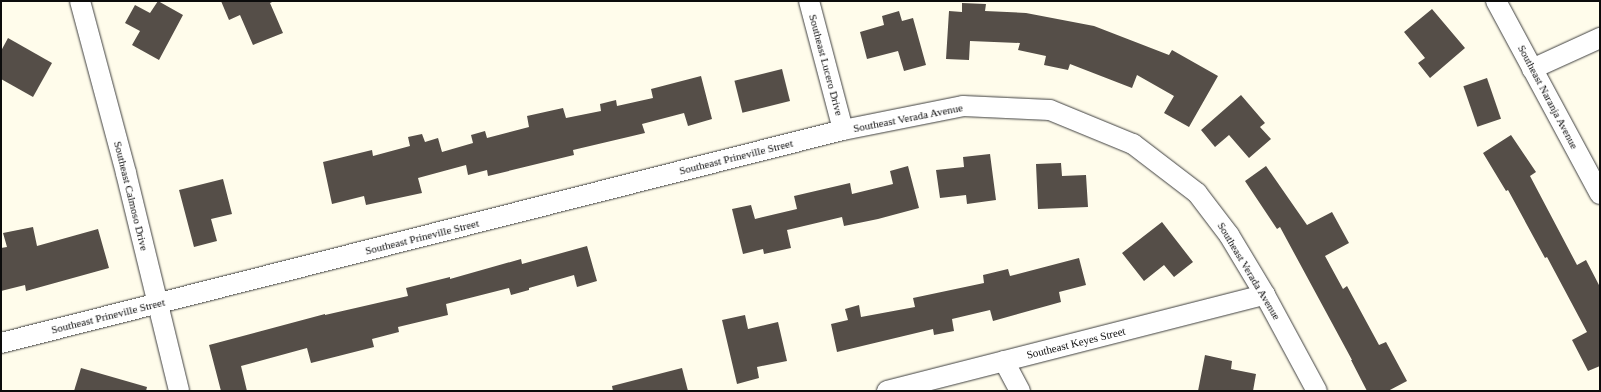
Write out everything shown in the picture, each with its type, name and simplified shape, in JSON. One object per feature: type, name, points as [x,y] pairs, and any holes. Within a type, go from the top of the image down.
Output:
[{"type":"street","name":"Southeast Calmoso Drive","points":[[80,1],[126,173],[179,391]]},
{"type":"street","name":"Southeast Lucero Drive","points":[[809,1],[843,130]]},
{"type":"street","name":"Southeast Naranja Avenue","points":[[1496,1],[1600,194]]},
{"type":"street","points":[[1532,69],[1600,38]]},
{"type":"street","name":"Southeast Verada Avenue","points":[[843,130],[963,106],[1050,110],[1133,144],[1197,193],[1229,235],[1265,295],[1317,391]]},
{"type":"street","name":"Southeast Prineville Street","points":[[1,343],[843,130]]},
{"type":"street","name":"Southeast Keyes Street","points":[[887,391],[1004,360],[1265,295]]},
{"type":"street","points":[[1004,360],[1020,391]]},
{"type":"building","points":[[158,1],[183,15],[159,60],[132,45],[140,31],[125,23],[135,5],[150,13]]},
{"type":"building","points":[[221,1],[274,1],[270,3],[283,33],[253,45],[240,15],[229,20]]},
{"type":"building","points":[[962,3],[986,4],[985,11],[1026,13],[1094,26],[1169,55],[1172,50],[1218,76],[1189,127],[1164,113],[1174,96],[1137,75],[1132,88],[1070,64],[1068,70],[1044,65],[1046,56],[1018,50],[1020,43],[970,41],[969,60],[946,59],[949,11],[962,12]]},
{"type":"building","points":[[1432,9],[1465,48],[1430,78],[1418,63],[1425,58],[1404,32]]},
{"type":"building","points":[[899,11],[902,21],[913,18],[926,65],[904,71],[898,51],[867,59],[860,32],[884,25],[882,16]]},
{"type":"building","points":[[8,38],[52,63],[33,97],[1,79],[1,51]]},
{"type":"building","points":[[782,69],[790,101],[742,113],[734,81]]},
{"type":"building","points":[[701,76],[712,119],[688,126],[684,113],[642,124],[645,133],[573,150],[574,155],[488,176],[487,170],[468,175],[466,165],[418,178],[422,193],[366,205],[364,196],[332,204],[323,162],[372,150],[373,156],[410,146],[408,137],[422,134],[425,142],[438,138],[442,152],[473,143],[471,135],[485,131],[487,138],[529,127],[527,116],[563,108],[566,118],[601,111],[600,104],[616,100],[617,106],[653,98],[651,89]]},
{"type":"building","points":[[1487,78],[1501,119],[1477,127],[1463,86]]},
{"type":"building","points":[[1241,95],[1265,123],[1260,127],[1271,139],[1249,158],[1229,135],[1215,147],[1201,130]]},
{"type":"building","points":[[1511,135],[1536,172],[1530,176],[1577,265],[1586,260],[1600,287],[1600,366],[1588,371],[1572,340],[1587,332],[1547,257],[1545,258],[1508,190],[1506,191],[1483,153]]},
{"type":"building","points":[[990,154],[996,200],[967,204],[966,195],[940,198],[936,170],[964,167],[963,157]]},
{"type":"building","points":[[1061,163],[1062,176],[1086,175],[1088,207],[1038,209],[1036,164]]},
{"type":"building","points":[[908,166],[919,208],[844,226],[842,217],[787,230],[791,248],[764,254],[763,249],[743,254],[732,209],[751,205],[755,219],[797,209],[794,196],[850,183],[852,194],[893,184],[890,171]]},
{"type":"building","points":[[1266,166],[1307,225],[1332,212],[1349,243],[1325,256],[1343,289],[1347,286],[1379,345],[1386,342],[1407,381],[1388,391],[1367,391],[1352,360],[1280,227],[1277,229],[1245,181]]},
{"type":"building","points":[[223,179],[232,214],[211,219],[217,241],[194,247],[179,190]]},
{"type":"building","points":[[1162,222],[1193,262],[1174,277],[1164,265],[1144,281],[1122,253]]},
{"type":"building","points":[[33,227],[37,246],[98,229],[109,268],[26,291],[25,285],[1,291],[1,248],[7,247],[3,233]]},
{"type":"building","points":[[587,246],[597,281],[577,287],[574,275],[529,288],[529,290],[511,295],[509,288],[446,304],[448,315],[398,327],[399,332],[372,339],[374,347],[311,363],[307,348],[241,366],[247,391],[221,391],[209,345],[325,314],[408,296],[406,288],[450,277],[450,279],[521,259],[522,264]]},
{"type":"building","points":[[1079,258],[1086,285],[1059,292],[1061,302],[993,321],[990,310],[952,319],[954,331],[934,335],[933,329],[837,352],[831,324],[848,320],[845,309],[859,305],[861,317],[915,307],[913,298],[984,283],[983,275],[1008,269],[1010,276]]},
{"type":"building","points":[[745,315],[748,329],[778,322],[787,361],[757,367],[759,378],[737,384],[722,320]]},
{"type":"building","points":[[1205,355],[1232,361],[1231,369],[1256,374],[1253,391],[1198,391]]},
{"type":"building","points":[[81,368],[147,387],[146,391],[74,391]]},
{"type":"building","points":[[682,368],[688,391],[613,391],[612,386]]}]
